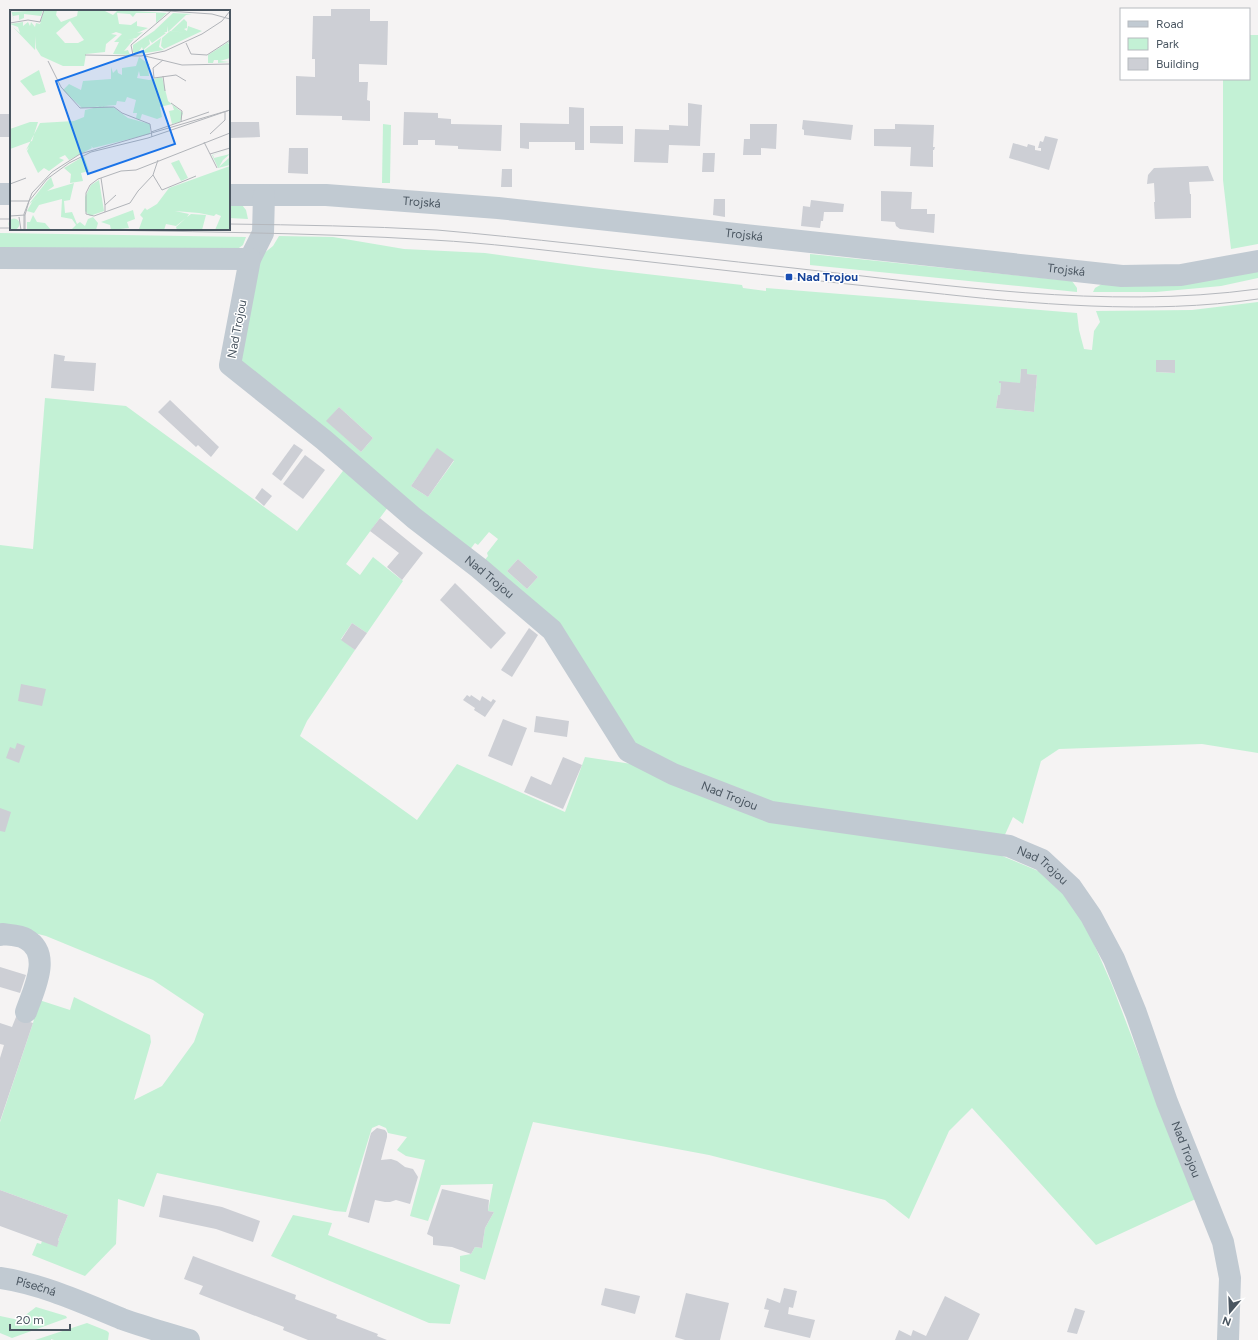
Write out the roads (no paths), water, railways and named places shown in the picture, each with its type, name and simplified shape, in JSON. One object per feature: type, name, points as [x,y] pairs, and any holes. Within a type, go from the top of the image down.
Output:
[{"type":"street","name":"Trojská","points":[[230,195],[326,195],[498,208],[1122,276],[1181,275],[1258,261]]},
{"type":"street","name":"Nad Trojou","points":[[264,195],[263,233],[250,259],[230,365],[324,440],[414,518],[479,568],[552,630],[628,751],[673,774],[770,812],[1008,846],[1042,860],[1072,887],[1091,916],[1114,959],[1136,1013],[1167,1102],[1223,1242],[1230,1278],[1228,1340]]},
{"type":"street","points":[[0,258],[250,259]]},
{"type":"street","points":[[0,935],[2,934],[25,938],[33,944],[38,951],[40,962],[38,974],[26,1012]]},
{"type":"street","name":"Písečná","points":[[4,1277],[43,1288],[152,1334],[189,1340]]},
{"type":"tram line","points":[[0,219],[10,219]]},
{"type":"tram line","points":[[230,224],[437,230],[576,244],[967,288],[1025,293],[1142,297],[1200,295],[1258,289]]},
{"type":"tram line","points":[[0,228],[10,228]]},
{"type":"tram line","points":[[97,230],[289,234],[454,241],[801,279],[1049,304],[1133,307],[1175,306],[1217,304],[1258,299]]},
{"type":"place","name":"Nad Trojou","points":[[789,277]]}]
